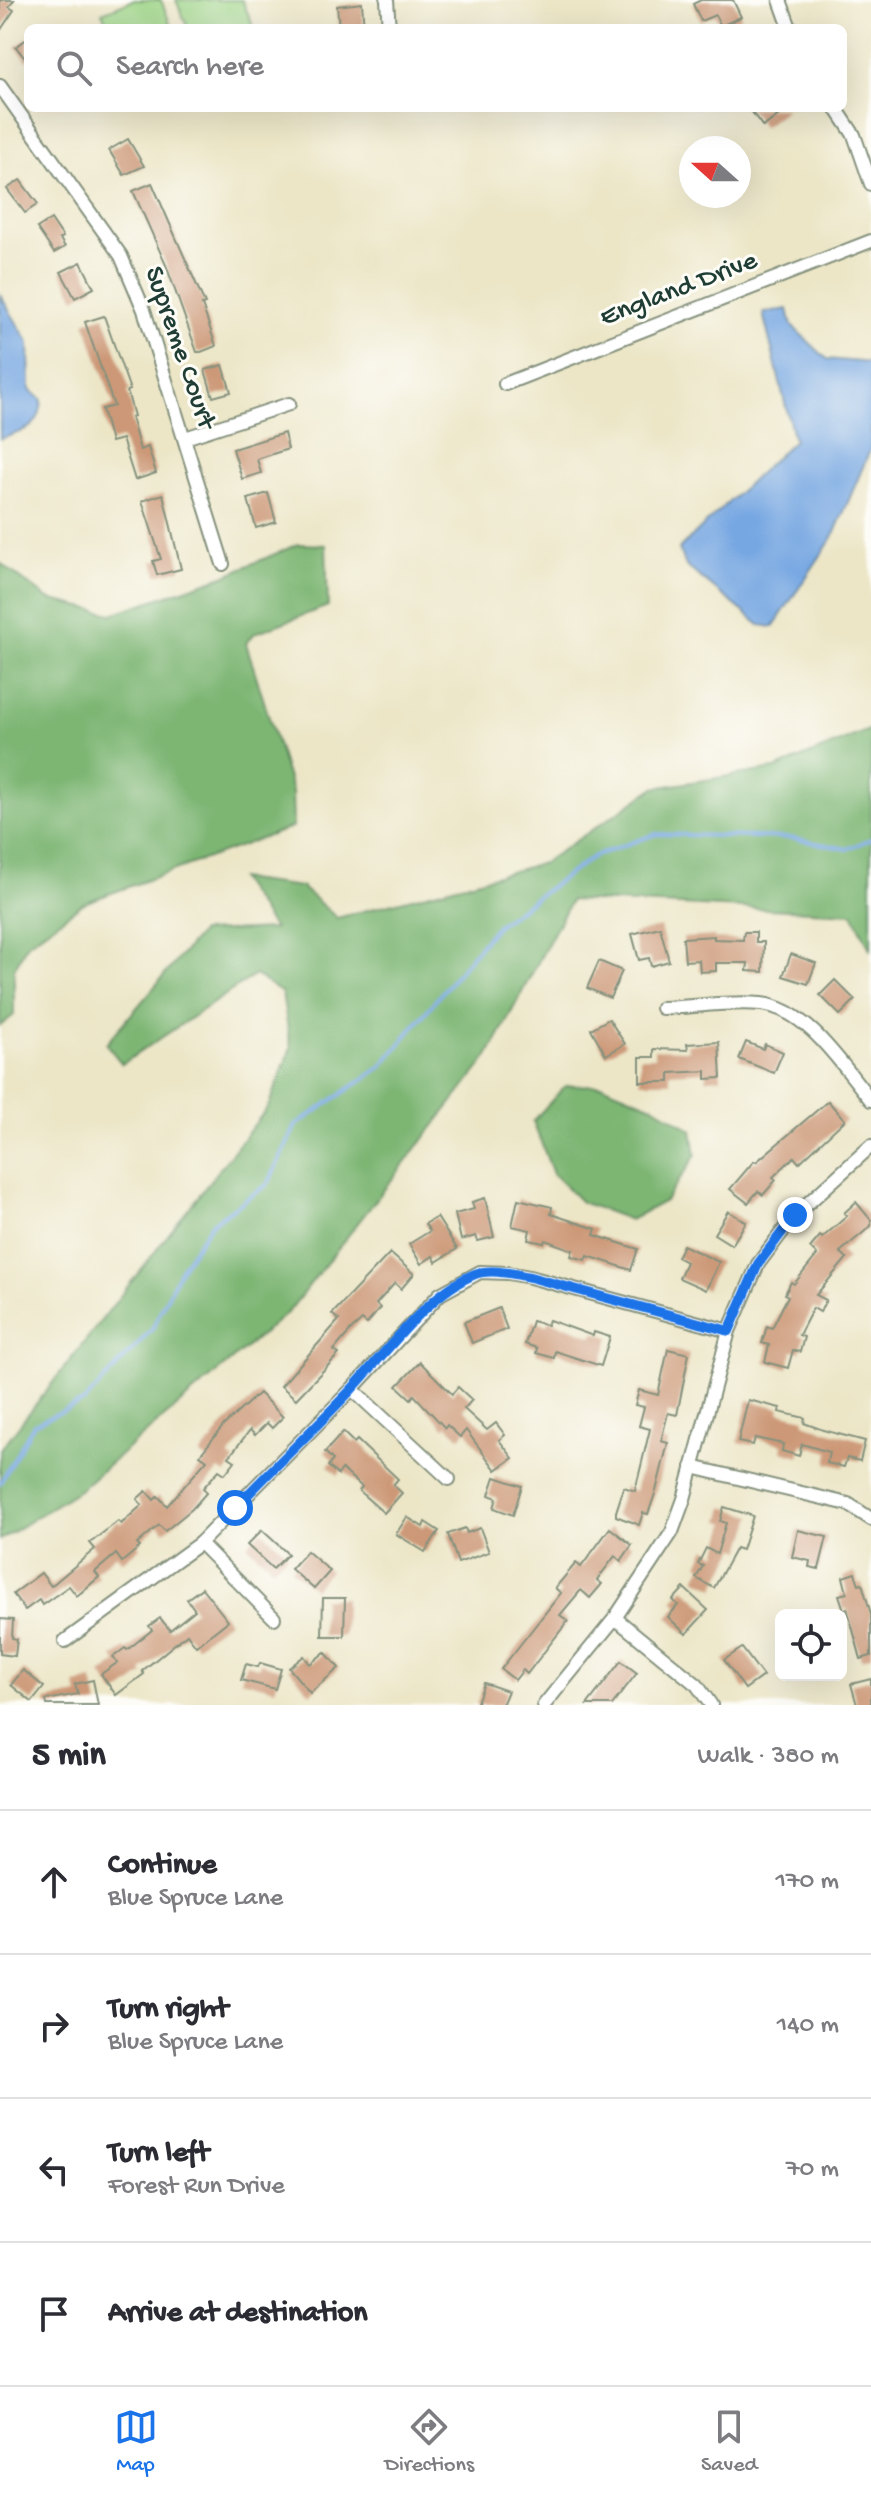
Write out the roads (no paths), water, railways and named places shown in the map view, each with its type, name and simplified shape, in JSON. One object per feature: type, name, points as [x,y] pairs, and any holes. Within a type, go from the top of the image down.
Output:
[{"type":"street","points":[[387,0],[389,24]]},
{"type":"street","points":[[780,0],[789,24]]},
{"type":"street","name":"Supreme Court","points":[[0,86],[121,256],[144,310],[223,564]]},
{"type":"street","points":[[839,112],[854,135],[871,184]]},
{"type":"street","name":"England Drive","points":[[505,384],[871,241]]},
{"type":"street","points":[[185,438],[289,404]]},
{"type":"street","points":[[662,1008],[765,1004],[794,1016],[811,1029],[871,1100]]},
{"type":"street","points":[[544,1705],[615,1618],[672,1532],[729,1331],[749,1279],[778,1235],[810,1200],[871,1146]]},
{"type":"street","points":[[65,1641],[200,1543],[352,1389],[440,1294],[480,1272],[530,1277],[729,1331]]},
{"type":"street","points":[[352,1389],[449,1479]]},
{"type":"street","points":[[692,1467],[848,1504],[871,1519]]},
{"type":"street","points":[[200,1543],[274,1618]]},
{"type":"street","points":[[615,1618],[697,1685],[711,1705]]},
{"type":"water","points":[[0,295],[29,343],[30,390],[42,400],[38,417],[30,427],[0,439]]},
{"type":"water","points":[[788,309],[792,326],[827,359],[871,363],[871,448],[833,537],[773,627],[760,625],[686,566],[679,549],[794,440],[763,313]]},
{"type":"waterway","points":[[0,1483],[34,1424],[85,1401],[152,1329],[180,1270],[212,1223],[268,1184],[296,1125],[381,1067],[496,926],[594,856],[656,834],[790,838],[847,849],[871,839]]}]
